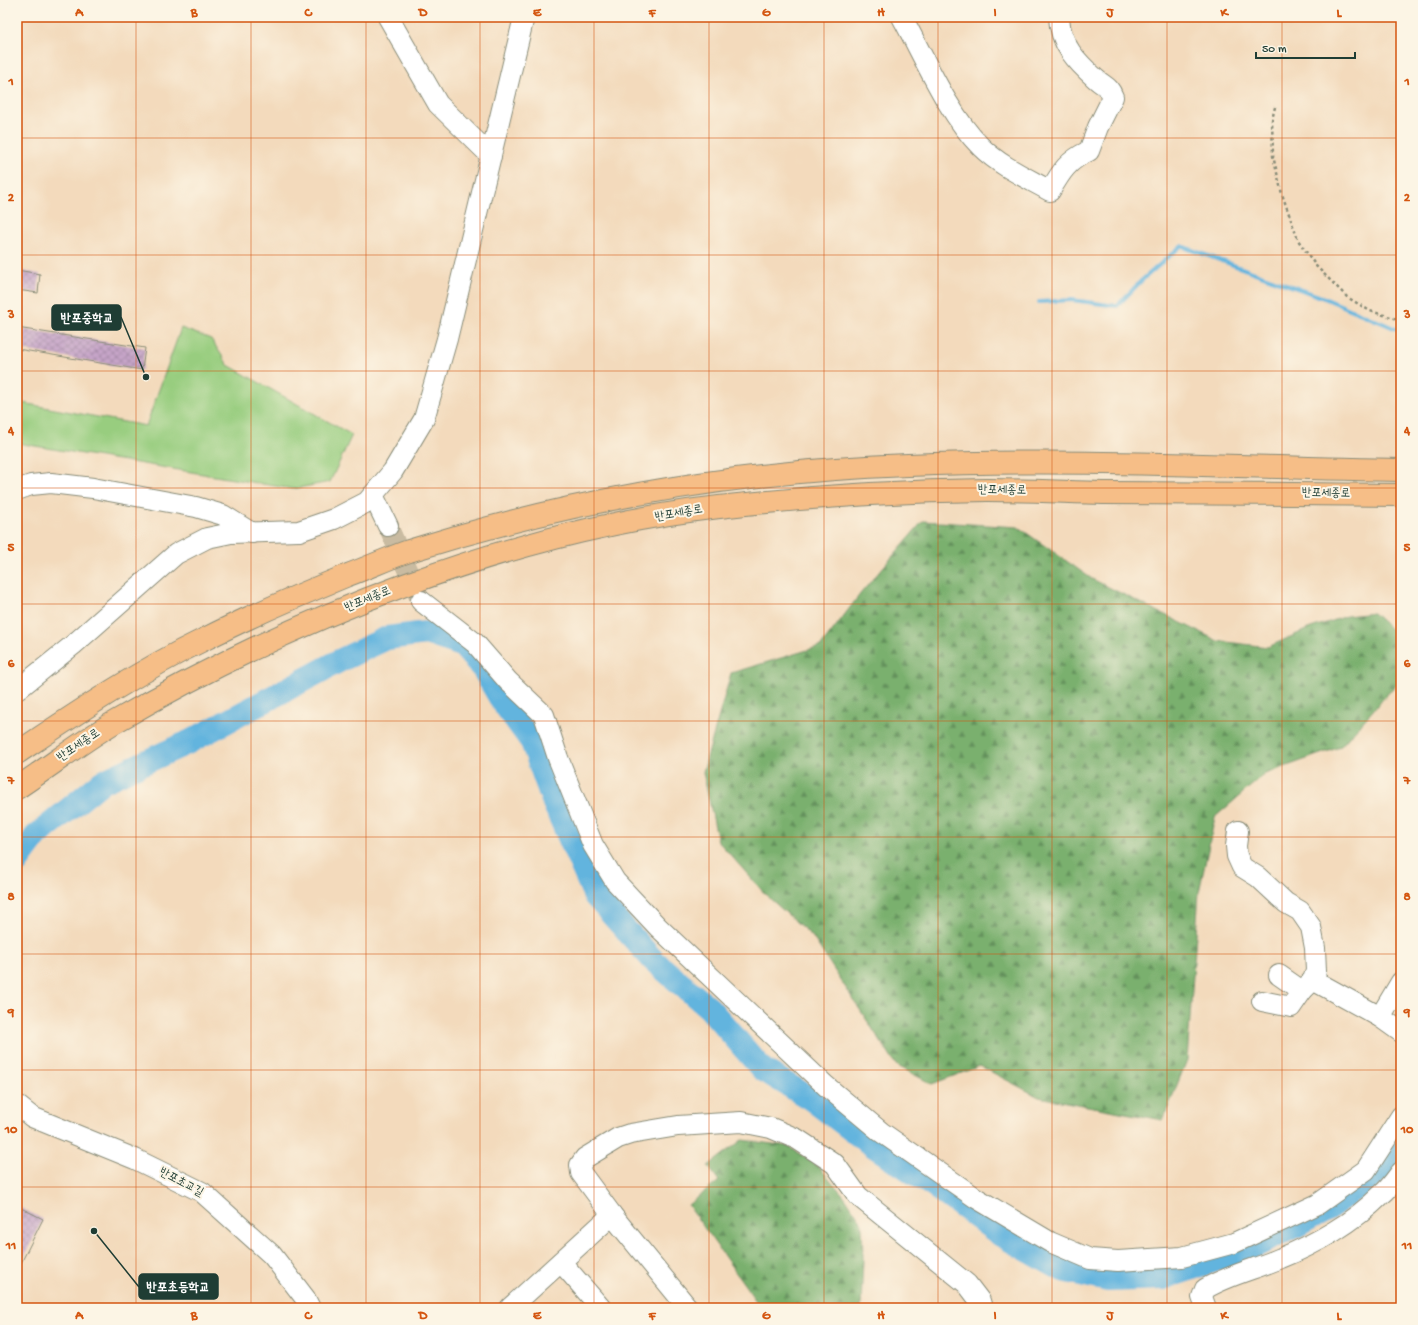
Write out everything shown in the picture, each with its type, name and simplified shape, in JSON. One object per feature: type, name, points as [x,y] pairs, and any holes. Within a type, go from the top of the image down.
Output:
[{"type":"highway","name":"반포세종로","points":[[17,753],[97,699],[200,641],[302,594],[406,552],[515,520],[606,501],[712,481],[824,470],[908,465],[1095,463],[1401,470]]},
{"type":"highway","name":"반포세종로","points":[[17,788],[110,725],[214,668],[313,622],[418,581],[519,548],[610,526],[716,508],[827,497],[908,492],[988,490],[1401,495]]},
{"type":"street","points":[[388,17],[438,104],[491,156]]},
{"type":"street","points":[[17,690],[73,645],[176,554],[207,538],[231,533],[299,531],[334,519],[367,502],[393,471],[424,419],[448,339],[524,17]]},
{"type":"street","points":[[902,17],[957,120],[981,148],[994,158],[1050,191],[1061,172],[1075,156],[1089,151],[1098,127],[1113,97],[1110,88],[1098,81],[1070,53],[1059,26],[1059,17]]},
{"type":"street","points":[[17,490],[31,484],[51,483],[196,507],[223,515],[252,533]]},
{"type":"street","points":[[373,495],[388,526]]},
{"type":"street","points":[[421,601],[475,643],[508,680],[544,715],[558,758],[593,845],[615,881],[658,927],[826,1086],[881,1132],[976,1198],[1050,1242],[1090,1259],[1118,1261],[1182,1257],[1234,1243],[1318,1204],[1366,1170],[1401,1116]]},
{"type":"street","points":[[1238,831],[1236,846],[1237,856],[1242,867],[1258,877],[1286,903],[1300,911],[1311,927],[1315,948],[1316,971],[1291,1007],[1262,1001]]},
{"type":"street","points":[[1279,975],[1380,1017],[1401,1032]]},
{"type":"street","points":[[1380,1017],[1401,982]]},
{"type":"street","name":"반포초교길","points":[[17,1105],[32,1117],[135,1159],[202,1192],[272,1255],[305,1298],[310,1308]]},
{"type":"street","points":[[688,1308],[612,1215],[580,1173],[580,1165],[585,1158],[618,1138],[630,1134],[678,1126],[741,1122],[771,1128],[797,1138],[835,1164],[858,1196],[967,1284],[980,1301],[982,1308]]},
{"type":"street","points":[[1206,1308],[1202,1297],[1205,1289],[1227,1278],[1281,1259],[1311,1245],[1364,1210],[1382,1195],[1401,1172]]},
{"type":"street","points":[[510,1308],[612,1215]]},
{"type":"street","points":[[561,1262],[601,1308]]},
{"type":"path","points":[[1275,107],[1272,120],[1273,156],[1282,194],[1298,240],[1316,266],[1347,297],[1370,311],[1401,320]]},
{"type":"green space","points":[[181,328],[211,339],[228,365],[352,435],[330,482],[293,489],[17,443],[17,402],[146,426]]},
{"type":"green space","points":[[923,521],[1018,527],[1092,579],[1218,641],[1268,647],[1308,629],[1347,616],[1373,613],[1401,638],[1401,679],[1340,747],[1265,774],[1215,817],[1199,892],[1187,1060],[1163,1120],[1039,1097],[980,1066],[932,1084],[896,1065],[812,936],[766,895],[718,841],[703,772],[731,673],[821,646],[861,593]]},
{"type":"green space","points":[[742,1140],[788,1146],[818,1166],[845,1197],[862,1223],[863,1259],[861,1308],[761,1308],[688,1205],[719,1181],[708,1166]]},
{"type":"building","points":[[17,270],[40,274],[38,293],[17,290]]},
{"type":"building","points":[[17,328],[145,348],[142,370],[17,349]]},
{"type":"building","points":[[17,1206],[43,1219],[17,1271]]},
{"type":"waterway","points":[[1039,302],[1072,300],[1117,306],[1141,281],[1181,246],[1324,298],[1401,331]]},
{"type":"waterway","points":[[17,862],[36,836],[102,782],[189,742],[341,660],[387,638],[426,633],[462,645],[484,670],[502,701],[532,742],[554,803],[595,896],[654,961],[709,1008],[762,1069],[811,1099],[865,1140],[938,1189],[1001,1235],[1063,1270],[1108,1280],[1164,1278],[1251,1248],[1330,1207],[1366,1182],[1401,1152]]},
{"type":"tunnel","points":[[388,526],[419,597]]},
{"type":"place","name":"반포중학교","points":[[146,377]]},
{"type":"place","name":"반포초등학교","points":[[94,1231]]}]
